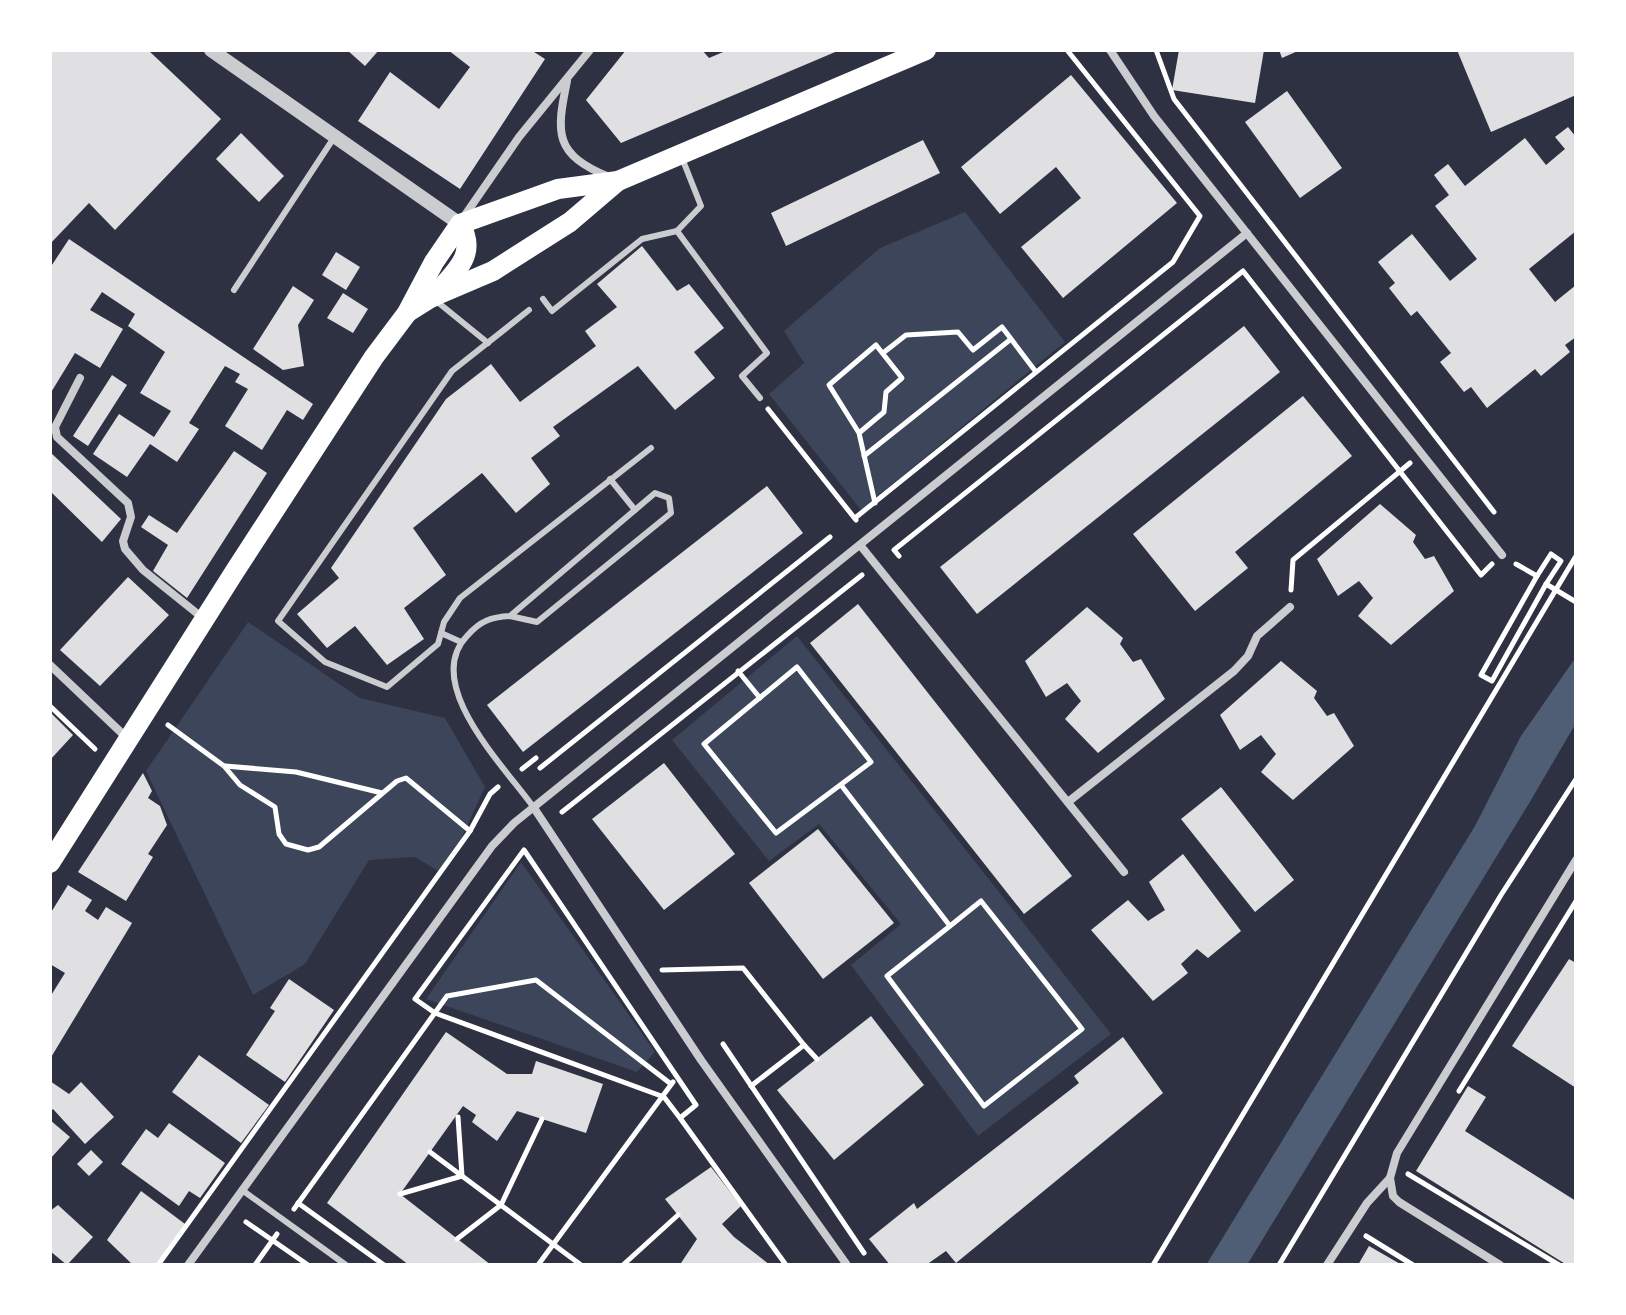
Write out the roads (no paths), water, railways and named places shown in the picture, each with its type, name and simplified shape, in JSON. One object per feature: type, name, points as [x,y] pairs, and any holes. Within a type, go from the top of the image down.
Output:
[{"type":"main road","points":[[50,863],[374,357],[407,313],[434,262],[460,224],[558,189],[618,181],[926,50]]},
{"type":"main road","points":[[407,313],[432,297],[493,271],[570,222],[618,181]]},
{"type":"main road","points":[[432,297],[467,257],[468,239],[460,224]]},
{"type":"street","points":[[211,50],[460,224],[519,137],[590,50]]},
{"type":"street","points":[[1110,50],[1154,116],[1502,555]]},
{"type":"street","points":[[567,80],[559,124],[566,150],[584,166],[618,181]]},
{"type":"street","points":[[188,1265],[492,846],[534,808],[1247,233]]},
{"type":"street","points":[[80,378],[55,427],[57,437],[128,503],[131,517],[123,541],[131,559],[205,619]]},
{"type":"street","points":[[860,545],[1124,872]]},
{"type":"street","points":[[1068,802],[1234,671],[1248,656],[1257,636],[1290,607]]},
{"type":"street","points":[[50,665],[128,740]]},
{"type":"street","points":[[534,808],[642,971],[847,1265]]},
{"type":"street","points":[[1500,1265],[1399,1202],[1393,1196],[1390,1178],[1397,1153],[1576,860]]},
{"type":"street","points":[[1327,1265],[1377,1188],[1390,1178]]},
{"type":"lane","points":[[234,290],[335,136]]},
{"type":"lane","points":[[543,299],[552,311],[642,239],[677,231],[701,206],[680,155]]},
{"type":"lane","points":[[677,231],[767,353],[742,376],[760,398]]},
{"type":"lane","points":[[432,297],[488,343]]},
{"type":"lane","points":[[529,310],[452,371],[278,621],[325,662],[387,687],[438,644],[460,598],[651,448]]},
{"type":"lane","points":[[610,479],[635,510]]},
{"type":"lane","points":[[510,616],[655,493],[662,493],[672,505],[671,513],[537,622],[510,616],[488,617],[461,642],[451,670],[458,699],[534,808]]},
{"type":"lane","points":[[441,633],[461,642]]},
{"type":"lane","points":[[242,1190],[346,1265]]}]
